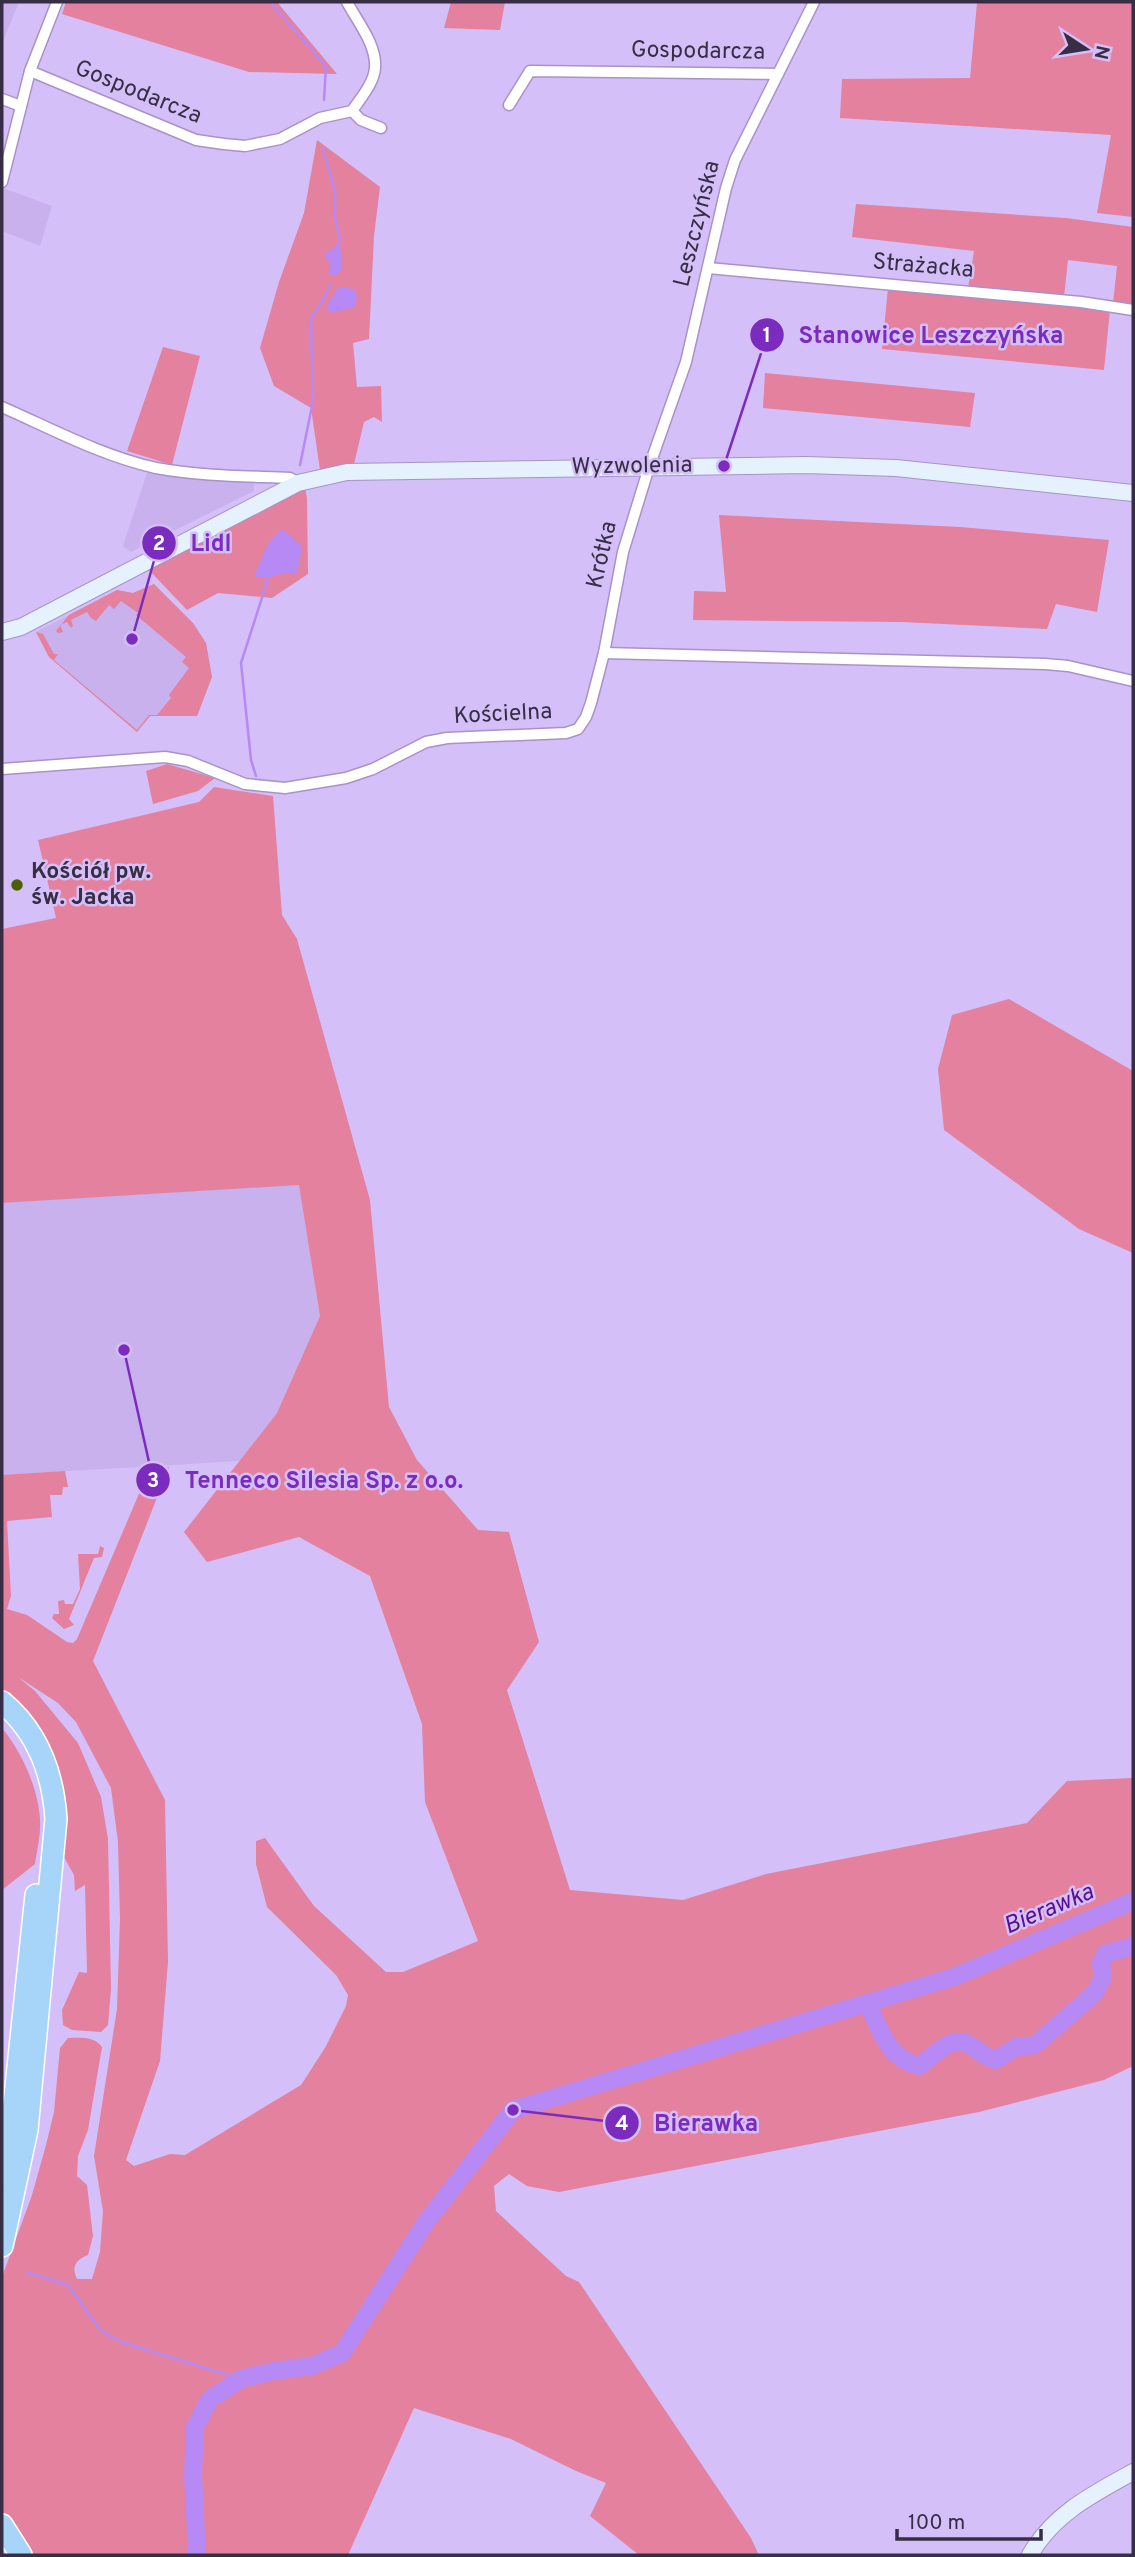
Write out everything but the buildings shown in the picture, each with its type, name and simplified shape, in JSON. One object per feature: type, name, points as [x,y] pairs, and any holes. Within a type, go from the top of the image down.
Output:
[{"type":"highway","points":[[2,1702],[21,1721],[45,1760],[55,1797],[56,1819],[27,2130],[2,2246]]},
{"type":"highway","points":[[2,1720],[31,1759],[38,1779],[43,1817],[15,2096],[2,2180]]},
{"type":"highway","points":[[2,2525],[21,2555]]},
{"type":"main road","name":"Wyzwolenia","points":[[2,632],[22,627],[298,483],[347,472],[806,465],[896,468],[1133,493]]},
{"type":"main road","points":[[1030,2555],[1042,2535],[1068,2510],[1133,2472]]},
{"type":"street","points":[[2,182],[30,71],[57,2]]},
{"type":"street","points":[[347,2],[371,45],[375,67],[371,81],[352,111],[361,120],[381,128]]},
{"type":"street","name":"Leszczyńska","points":[[649,467],[687,362],[726,188],[735,160],[814,2]]},
{"type":"street","name":"Gospodarcza","points":[[30,71],[196,140],[225,144],[245,146],[280,139],[320,118],[352,111]]},
{"type":"street","name":"Gospodarcza","points":[[509,105],[530,71],[778,74]]},
{"type":"street","points":[[2,99],[21,106]]},
{"type":"street","name":"Strażacka","points":[[708,268],[1081,302],[1133,310]]},
{"type":"street","name":"Wyzwolenia","points":[[2,407],[95,449],[155,467],[198,474],[290,478],[298,483]]},
{"type":"street","name":"Krótka","points":[[604,653],[622,552],[649,467]]},
{"type":"street","points":[[604,653],[1045,664],[1068,666],[1133,681]]},
{"type":"street","name":"Kościelna","points":[[2,769],[165,757],[198,764],[245,784],[285,788],[346,778],[373,769],[426,742],[447,738],[566,733],[578,729],[586,717],[604,653]]},
{"type":"shaded area","points":[[2,2],[19,2],[2,44]]},
{"type":"shaded area","points":[[66,2],[277,2],[337,74],[249,72],[62,14]]},
{"type":"shaded area","points":[[451,2],[505,2],[500,30],[444,28]]},
{"type":"shaded area","points":[[962,2],[1133,2],[1133,217],[1097,213],[1111,135],[840,118],[842,79],[970,78],[977,3]]},
{"type":"shaded area","points":[[317,140],[380,187],[374,236],[369,339],[353,343],[357,387],[381,386],[382,422],[374,417],[364,422],[354,464],[320,470],[311,408],[274,386],[260,348],[279,282],[304,213]]},
{"type":"shaded area","points":[[3,188],[52,206],[40,246],[2,231]]},
{"type":"shaded area","points":[[856,204],[1066,218],[1133,227],[1133,306],[1113,303],[1117,266],[1068,260],[1064,297],[968,288],[974,251],[852,237]]},
{"type":"shaded area","points":[[340,240],[342,270],[335,276],[328,274],[331,264],[326,258],[326,252],[332,250]]},
{"type":"shaded area","points":[[338,287],[355,290],[355,307],[331,313],[326,308]]},
{"type":"shaded area","points":[[888,288],[1110,310],[1104,370],[882,349]]},
{"type":"shaded area","points":[[163,347],[200,356],[172,465],[127,451]]},
{"type":"shaded area","points":[[765,373],[975,393],[970,427],[763,408]]},
{"type":"shaded area","points":[[147,473],[254,483],[254,491],[131,552],[123,546]]},
{"type":"shaded area","points":[[305,486],[308,574],[272,598],[218,593],[187,610],[148,569]]},
{"type":"shaded area","points":[[719,515],[960,527],[1109,540],[1097,612],[1056,604],[1047,629],[901,622],[693,620],[694,591],[726,592]]},
{"type":"shaded area","points":[[282,529],[302,546],[297,574],[254,576],[269,542]]},
{"type":"shaded area","points":[[154,584],[193,623],[206,643],[212,677],[197,716],[150,716],[137,732],[49,657],[36,632],[117,590],[133,593]]},
{"type":"shaded area","points":[[154,584],[193,623],[206,643],[212,677],[197,716],[150,716],[137,732],[49,657],[36,632],[43,634],[54,654],[58,654],[54,660],[137,730],[149,715],[157,715],[189,668],[182,662],[186,657],[121,601],[114,609],[109,605],[96,621],[87,612],[71,620],[71,628],[67,622],[61,624],[69,615],[117,590],[133,593]]},
{"type":"shaded area","points":[[167,764],[215,778],[198,791],[153,804],[146,771]]},
{"type":"shaded area","points":[[214,787],[273,796],[282,915],[297,939],[370,1200],[389,1407],[417,1460],[478,1530],[509,1532],[539,1642],[507,1690],[570,1890],[683,1900],[766,1874],[1027,1823],[1067,1781],[1133,1778],[1133,2066],[1104,2080],[979,2112],[559,2192],[527,2186],[509,2174],[494,2186],[496,2211],[566,2276],[579,2282],[751,2538],[759,2555],[639,2555],[590,2516],[606,2483],[511,2439],[414,2408],[348,2555],[28,2555],[2,2511],[2,2277],[32,2195],[46,2145],[54,2112],[60,2048],[68,2038],[82,2038],[91,2039],[102,2047],[88,2130],[78,2156],[77,2176],[87,2185],[93,2236],[88,2255],[78,2261],[74,2270],[77,2279],[92,2279],[100,2252],[103,2211],[94,2156],[117,2009],[120,1919],[118,1842],[111,1788],[76,1722],[58,1703],[18,1677],[35,1691],[78,1743],[101,1797],[108,1839],[111,1989],[108,2025],[101,2032],[72,2030],[63,2025],[62,2010],[79,1972],[87,1973],[85,1885],[75,1891],[74,1875],[60,1850],[62,1823],[2,1694],[2,1475],[65,1471],[68,1487],[63,1487],[62,1495],[50,1495],[52,1517],[7,1521],[11,1596],[7,1609],[27,1615],[67,1642],[73,1643],[150,1468],[169,1467],[93,1661],[165,1800],[168,1962],[160,2061],[126,2160],[134,2166],[170,2154],[185,2155],[301,2085],[325,2048],[346,2006],[348,1995],[336,1975],[267,1907],[256,1864],[256,1841],[265,1838],[314,1906],[386,1972],[403,1972],[478,1941],[425,1802],[422,1724],[370,1576],[299,1537],[207,1562],[184,1532],[277,1413],[320,1316],[299,1185],[2,1203],[2,929],[56,918],[38,840],[199,802]]},
{"type":"shaded area","points":[[1009,999],[1133,1071],[1133,1253],[1079,1229],[944,1130],[938,1069],[952,1015]]},
{"type":"shaded area","points":[[299,1184],[320,1316],[277,1413],[239,1461],[2,1475],[2,1203]]},
{"type":"shaded area","points":[[100,1546],[104,1548],[102,1557],[94,1558],[69,1619],[74,1625],[64,1629],[52,1618],[54,1614],[59,1614],[58,1601],[64,1600],[65,1604],[73,1604],[80,1589],[78,1554],[98,1554]]},
{"type":"shaded area","points":[[2,1728],[28,1771],[39,1807],[40,1825],[35,1864],[2,1890]]},
{"type":"waterway","points":[[270,2],[326,66],[324,100]]},
{"type":"waterway","points":[[323,148],[335,191],[335,217],[340,240]]},
{"type":"waterway","points":[[300,465],[313,401],[311,318],[330,285]]},
{"type":"waterway","points":[[256,776],[251,760],[241,663],[268,579]]},
{"type":"waterway","name":"Bierawka","points":[[197,2555],[193,2474],[195,2427],[210,2399],[241,2379],[312,2366],[342,2353],[426,2222],[513,2110],[954,1977],[1133,1901]]},
{"type":"waterway","points":[[868,2003],[887,2042],[909,2063],[920,2066],[942,2048],[955,2042],[968,2044],[996,2060],[1016,2047],[1035,2045],[1096,1991],[1103,1977],[1101,1964],[1105,1954],[1133,1946]]},
{"type":"waterway","points":[[26,2272],[68,2285],[101,2331],[124,2343],[241,2379]]},
{"type":"place","name":"Stanowice Leszczyńska","points":[[724,466]]},
{"type":"place","name":"Lidl","points":[[132,639]]},
{"type":"place","name":"Kościół pw. św. Jacka","points":[[17,885]]},
{"type":"place","name":"Tenneco Silesia Sp. z o.o.","points":[[124,1350]]},
{"type":"place","name":"Bierawka","points":[[513,2110]]}]
